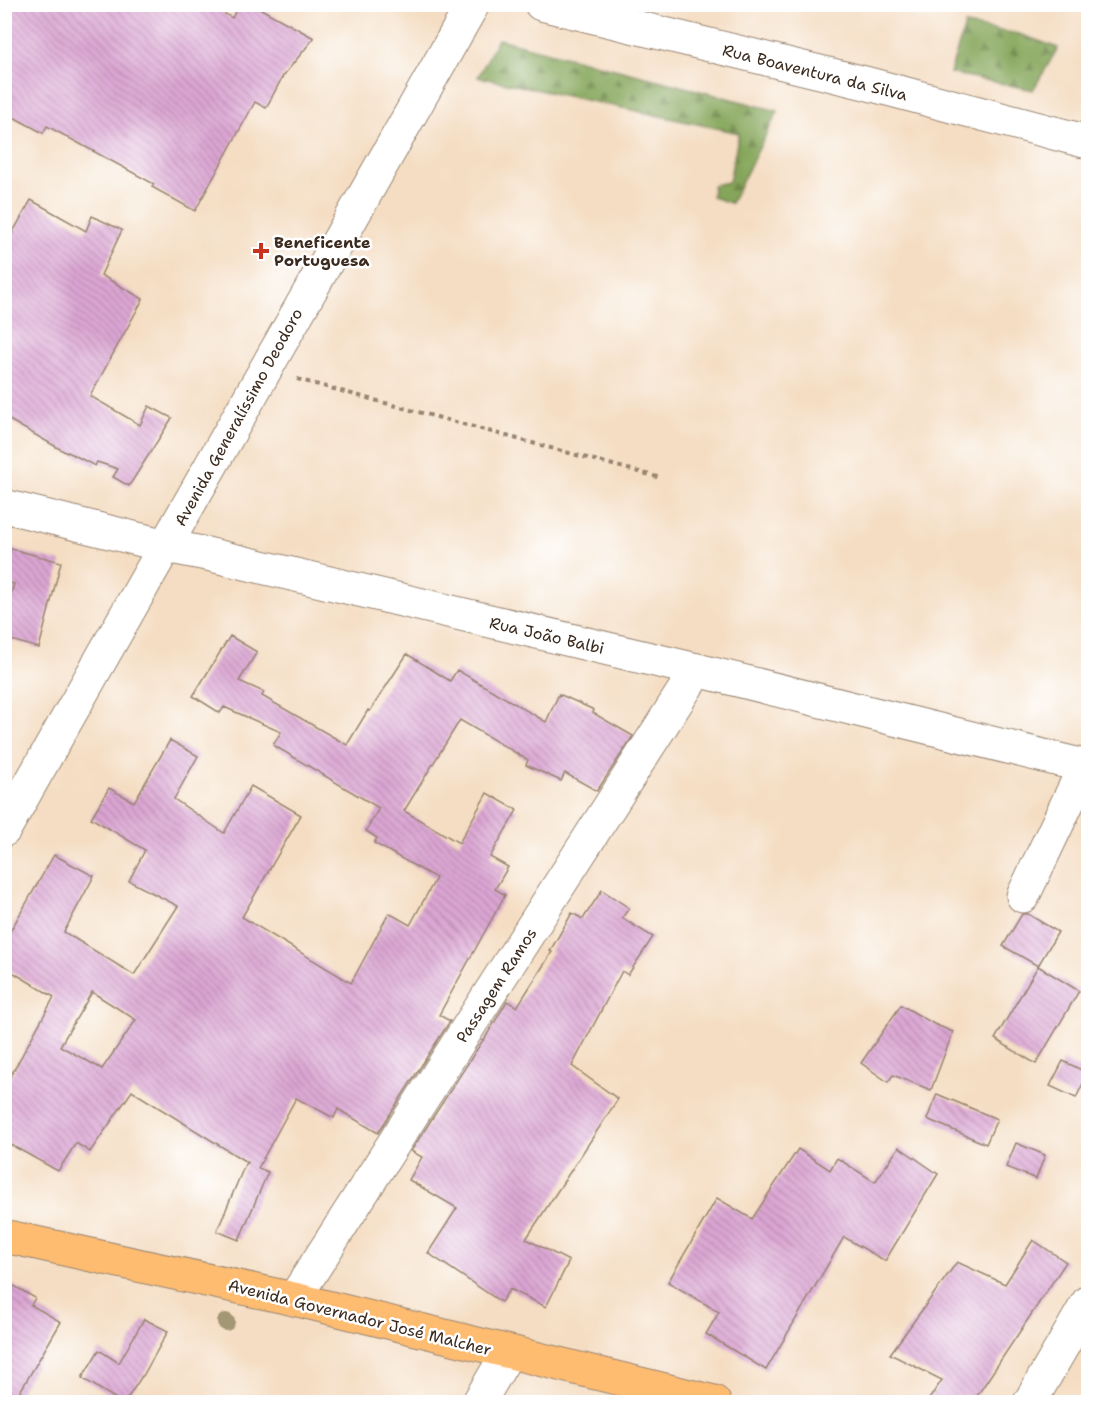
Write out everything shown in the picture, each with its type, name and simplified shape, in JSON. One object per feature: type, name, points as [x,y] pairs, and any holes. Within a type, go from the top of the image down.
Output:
[{"type":"main road","name":"Avenida Governador José Malcher","points":[[4,1236],[294,1299],[714,1402]]},
{"type":"street","name":"Avenida Generalíssimo Deodoro","points":[[4,830],[473,4]]},
{"type":"street","name":"Rua Boaventura da Silva","points":[[542,4],[865,83],[1089,142]]},
{"type":"street","name":"Rua João Balbi","points":[[4,506],[697,670],[1087,767]]},
{"type":"street","name":"Passagem Ramos","points":[[294,1299],[697,670]]},
{"type":"street","points":[[1023,896],[1087,767]]},
{"type":"street","points":[[1030,1402],[1089,1302]]},
{"type":"street","points":[[479,1402],[508,1353]]},
{"type":"path","points":[[265,370],[661,478]]},
{"type":"green space","points":[[965,25],[1019,34],[1058,48],[1033,90],[950,73]]},
{"type":"green space","points":[[498,39],[778,111],[731,203],[712,197],[713,185],[729,182],[739,133],[478,77]]},
{"type":"building","points":[[4,4],[208,4],[232,18],[239,4],[252,4],[314,38],[283,76],[266,108],[255,102],[195,211],[152,187],[154,184],[47,126],[43,133],[4,112]]},
{"type":"building","points":[[31,200],[86,231],[92,216],[122,230],[101,275],[143,299],[90,396],[140,425],[149,406],[172,418],[129,486],[113,477],[118,469],[97,462],[95,466],[67,453],[4,417],[4,248]]},
{"type":"building","points":[[4,547],[61,562],[39,648],[4,638],[4,617],[14,584],[4,581]]},
{"type":"building","points":[[230,636],[257,652],[239,681],[264,692],[262,696],[347,745],[407,654],[450,681],[457,670],[546,722],[559,694],[594,710],[593,713],[633,736],[597,791],[565,773],[561,781],[526,765],[528,760],[460,720],[404,811],[459,843],[487,793],[517,810],[490,857],[508,867],[495,889],[505,895],[439,1015],[450,1021],[378,1133],[338,1109],[334,1118],[296,1098],[258,1168],[268,1172],[239,1240],[217,1231],[246,1162],[248,1163],[132,1091],[90,1152],[76,1143],[58,1171],[4,1141],[4,1088],[54,997],[4,967],[4,942],[54,855],[94,876],[64,932],[134,975],[178,906],[129,881],[145,850],[91,818],[109,788],[134,802],[170,740],[198,756],[174,799],[224,833],[251,786],[301,815],[242,917],[351,983],[389,913],[410,925],[436,878],[374,843],[377,838],[366,831],[379,808],[273,745],[281,732],[224,707],[220,713],[193,696]],"holes":[[[92,992],[136,1020],[102,1069],[60,1046]]]},
{"type":"building","points":[[602,890],[629,908],[622,918],[653,937],[628,975],[622,971],[572,1066],[618,1099],[526,1239],[569,1261],[546,1307],[510,1289],[501,1302],[428,1253],[457,1208],[409,1180],[422,1157],[411,1151],[507,1001],[517,1007],[552,952],[550,951],[572,913],[583,919]]},
{"type":"building","points":[[1022,914],[1028,914],[1058,932],[1038,966],[1003,946]]},
{"type":"building","points":[[1038,966],[1079,991],[1036,1064],[995,1039]]},
{"type":"building","points":[[901,1005],[953,1032],[931,1090],[893,1075],[888,1082],[861,1063]]},
{"type":"building","points":[[1063,1061],[1088,1073],[1076,1098],[1050,1086]]},
{"type":"building","points":[[937,1094],[997,1119],[986,1144],[927,1119]]},
{"type":"building","points":[[1016,1143],[1045,1155],[1036,1179],[1006,1167]]},
{"type":"building","points":[[899,1147],[938,1174],[885,1261],[844,1237],[766,1370],[706,1334],[719,1312],[668,1282],[717,1198],[752,1219],[798,1149],[830,1170],[837,1158],[875,1182]]},
{"type":"building","points":[[1033,1240],[1066,1262],[973,1402],[927,1402],[942,1380],[890,1354],[957,1262],[1005,1284]]},
{"type":"building","points":[[4,1280],[35,1298],[31,1305],[61,1322],[14,1402],[4,1402]]},
{"type":"building","points":[[144,1319],[168,1331],[143,1376],[125,1402],[121,1402],[82,1378],[99,1350],[119,1363]]},
{"type":"place","name":"Beneficente Portuguesa","points":[[261,251]]}]
